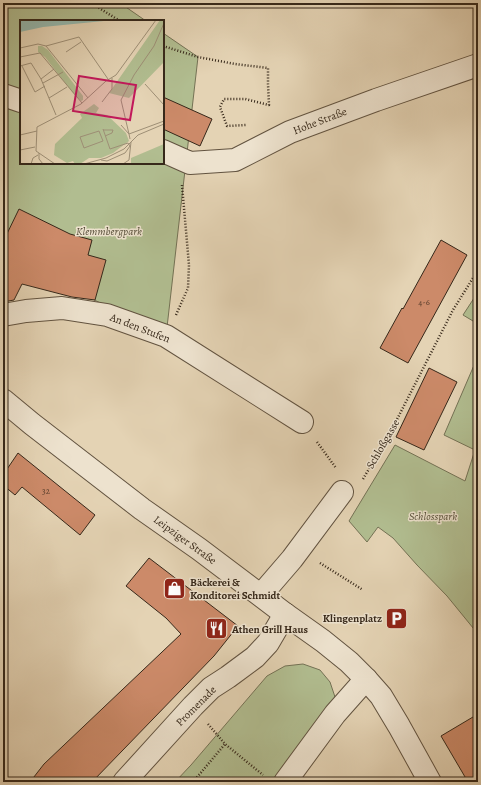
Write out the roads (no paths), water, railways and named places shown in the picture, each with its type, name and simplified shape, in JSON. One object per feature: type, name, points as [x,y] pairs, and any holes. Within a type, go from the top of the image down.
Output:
[{"type":"street","name":"Hohe Straße","points":[[164,151],[190,163],[235,160],[290,132],[376,100],[478,65]]},
{"type":"street","points":[[3,95],[20,101]]},
{"type":"street","name":"An den Stufen","points":[[3,315],[26,311],[62,308],[107,314],[166,336],[302,422]]},
{"type":"street","name":"Leipziger Straße","points":[[3,400],[136,504],[199,549],[349,662],[381,696],[430,782]]},
{"type":"street","points":[[261,595],[292,559],[342,492]]},
{"type":"street","name":"Promenade","points":[[124,782],[211,688],[254,657],[268,643],[285,614]]},
{"type":"street","points":[[275,780],[366,679]]},
{"type":"place","name":"Bäckerei & Konditorei Schmidt","points":[[174,588]]},
{"type":"place","name":"Klingenplatz","points":[[397,618]]},
{"type":"place","name":"Athen Grill Haus","points":[[217,629]]},
{"type":"park label","name":"Klemmbergpark","points":[[109,231]]},
{"type":"park label","name":"Schlosspark","points":[[433,516]]}]
